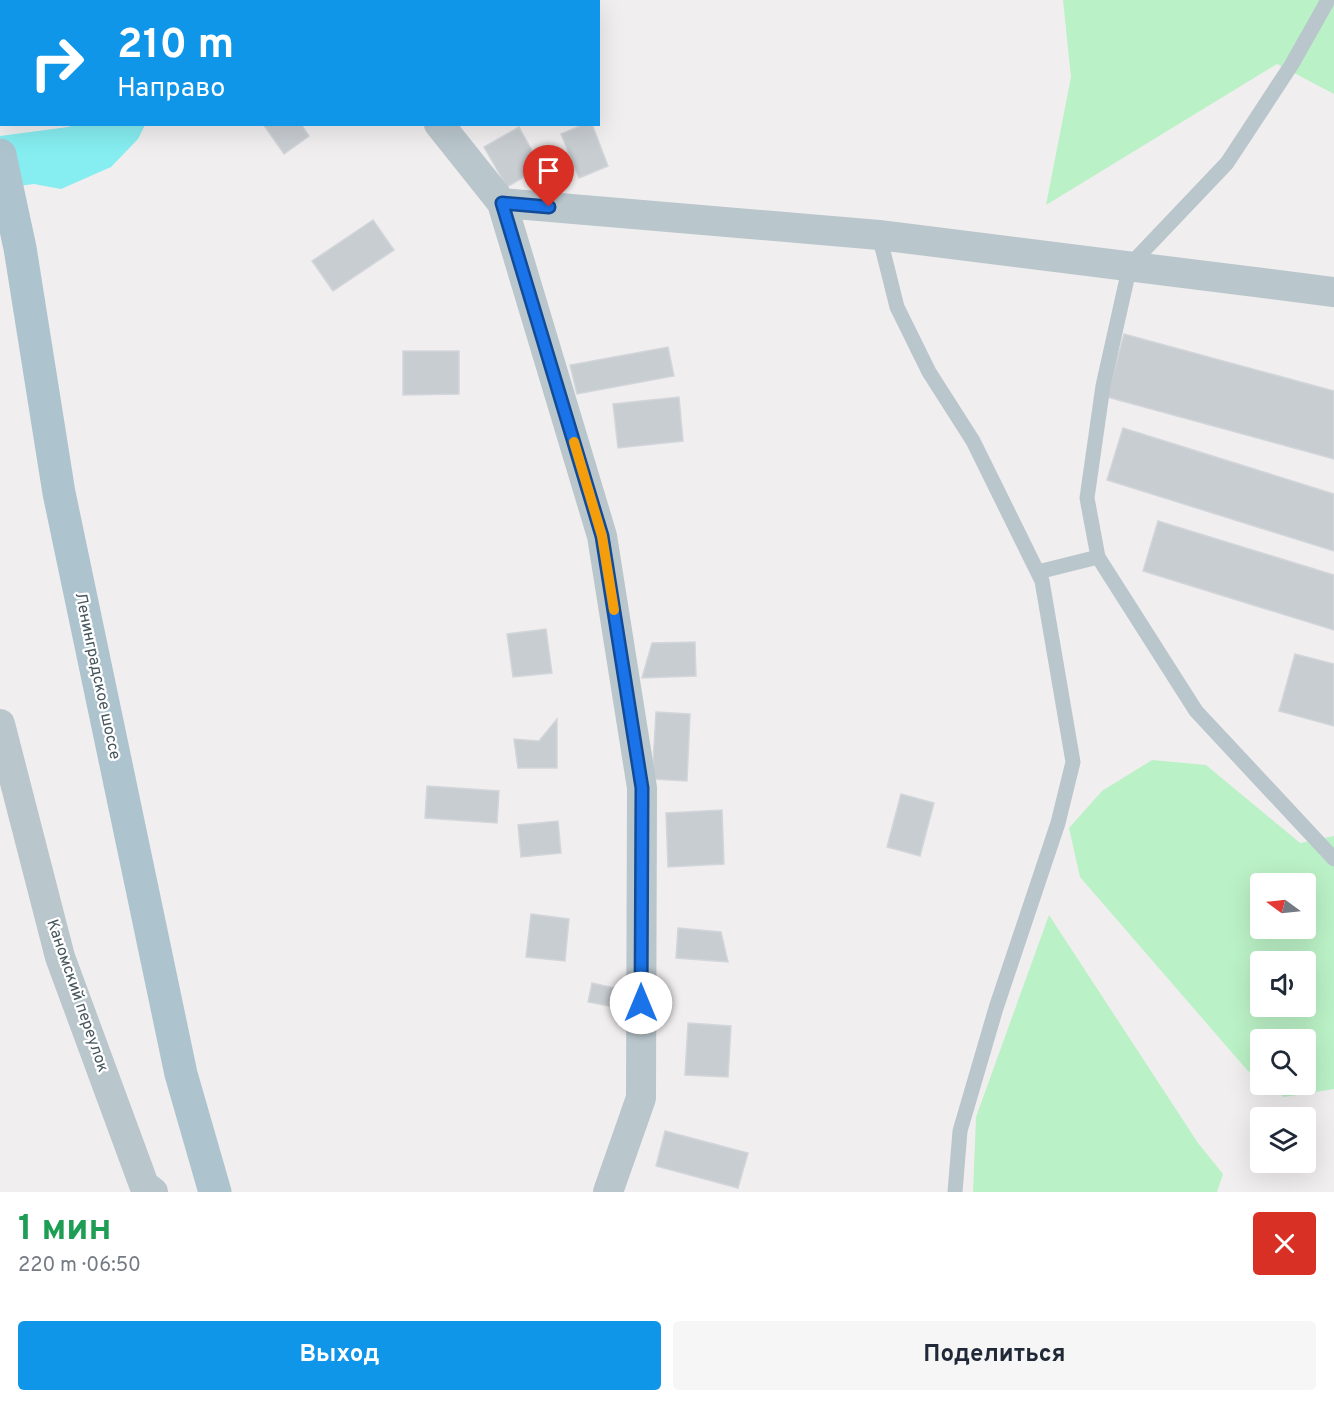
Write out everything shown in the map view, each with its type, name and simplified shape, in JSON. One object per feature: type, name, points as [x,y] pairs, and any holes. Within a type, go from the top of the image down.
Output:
[{"type":"main road","name":"Ленинградское шоссе","points":[[0,155],[20,248],[64,517],[181,1074],[215,1192]]},
{"type":"street","points":[[441,126],[502,203],[602,536],[642,788],[641,1098],[608,1192]]},
{"type":"street","points":[[502,203],[879,235],[1334,292]]},
{"type":"street","name":"Каномский переулок","points":[[0,724],[60,957],[144,1185],[153,1192]]},
{"type":"lane","points":[[1328,0],[1292,64],[1227,163],[1131,265],[1103,387],[1087,498],[1098,557],[1196,711],[1334,859]]},
{"type":"lane","points":[[879,235],[897,307],[929,372],[973,441],[1042,580],[1073,762],[1058,822],[996,1008],[960,1131],[955,1192]]},
{"type":"lane","points":[[1038,572],[1098,557]]},
{"type":"green space","points":[[1063,0],[1334,0],[1334,94],[1277,64],[1046,205],[1071,77]]},
{"type":"green space","points":[[1152,760],[1206,765],[1300,843],[1334,836],[1334,1089],[1316,1092],[1316,1029],[1250,1029],[1250,1072],[1247,1070],[1080,877],[1069,828],[1102,791]]},
{"type":"green space","points":[[1049,915],[1198,1143],[1223,1174],[1217,1192],[973,1192],[976,1117]]},
{"type":"water","points":[[144,126],[138,139],[111,167],[61,189],[34,184],[10,187],[0,191],[0,136],[68,127]]},
{"type":"building","points":[[264,126],[302,126],[309,136],[284,154]]},
{"type":"building","points":[[580,126],[593,126],[608,166],[579,178],[561,134]]},
{"type":"building","points":[[519,127],[541,167],[507,187],[484,147]]},
{"type":"building","points":[[373,220],[394,250],[333,291],[312,261]]},
{"type":"building","points":[[1124,334],[1334,391],[1334,459],[1107,397]]},
{"type":"building","points":[[668,347],[674,376],[577,394],[570,365]]},
{"type":"building","points":[[403,351],[459,351],[459,394],[403,395]]},
{"type":"building","points":[[679,397],[683,441],[618,448],[613,404]]},
{"type":"building","points":[[1123,428],[1334,494],[1334,551],[1107,480]]},
{"type":"building","points":[[1158,521],[1334,575],[1334,630],[1143,571]]},
{"type":"building","points":[[546,629],[552,673],[513,677],[507,634]]},
{"type":"building","points":[[695,642],[696,676],[642,678],[652,643]]},
{"type":"building","points":[[1295,654],[1334,664],[1334,726],[1279,711]]},
{"type":"building","points":[[656,712],[690,714],[687,781],[652,779]]},
{"type":"building","points":[[557,719],[557,768],[518,768],[514,739],[539,741]]},
{"type":"building","points":[[427,786],[499,791],[497,823],[425,818]]},
{"type":"building","points":[[901,794],[934,803],[920,856],[887,847]]},
{"type":"building","points":[[722,810],[724,864],[668,867],[666,813]]},
{"type":"building","points":[[558,821],[561,853],[521,857],[518,825]]},
{"type":"building","points":[[531,914],[569,919],[565,961],[526,957]]},
{"type":"building","points":[[678,928],[721,932],[728,962],[676,958]]},
{"type":"building","points":[[592,983],[624,990],[619,1008],[588,1002]]},
{"type":"building","points":[[688,1023],[731,1026],[728,1077],[685,1075]]},
{"type":"building","points":[[665,1131],[748,1153],[738,1188],[656,1166]]},
{"type":"slow traffic","points":[[574,442],[602,536],[614,610]]},
{"type":"route","points":[[549,207],[502,203],[602,536],[642,788],[641,1003]]}]
